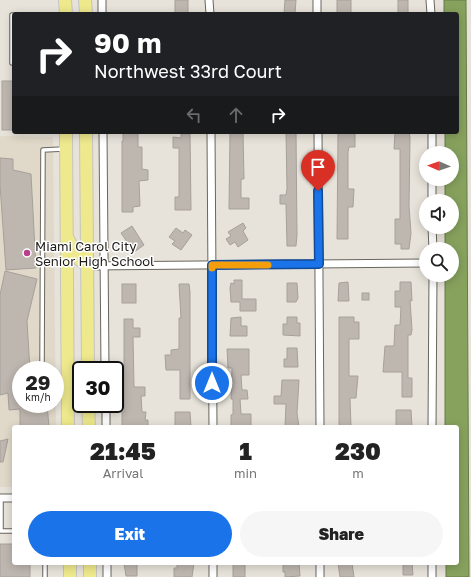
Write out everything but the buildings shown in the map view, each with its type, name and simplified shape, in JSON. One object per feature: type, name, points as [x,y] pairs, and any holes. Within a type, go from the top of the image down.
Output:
[{"type":"main road","points":[[65,0],[66,12]]},
{"type":"main road","points":[[85,0],[86,12]]},
{"type":"main road","points":[[66,134],[68,425]]},
{"type":"main road","points":[[86,134],[88,361]]},
{"type":"main road","points":[[67,238],[80,260],[88,266]]},
{"type":"main road","points":[[88,413],[89,425]]},
{"type":"main road","points":[[70,565],[70,577]]},
{"type":"main road","points":[[90,565],[90,577]]},
{"type":"street","points":[[102,0],[102,12]]},
{"type":"street","points":[[210,0],[210,12]]},
{"type":"street","points":[[317,0],[317,12]]},
{"type":"street","points":[[430,0],[431,12]]},
{"type":"street","points":[[103,134],[105,361]]},
{"type":"street","points":[[211,134],[213,425]]},
{"type":"street","points":[[318,134],[320,425]]},
{"type":"street","points":[[432,134],[432,146]]},
{"type":"street","points":[[88,266],[419,263]]},
{"type":"street","points":[[432,425],[433,282]]},
{"type":"street","points":[[106,413],[106,425]]},
{"type":"street","points":[[1,498],[12,498]]},
{"type":"street","points":[[107,565],[107,577]]},
{"type":"street","points":[[213,565],[213,577]]},
{"type":"street","points":[[320,565],[320,577]]},
{"type":"street","points":[[432,565],[432,577]]},
{"type":"lane","points":[[42,361],[43,150],[67,149]]},
{"type":"lane","points":[[64,397],[68,399]]},
{"type":"lane","points":[[1,498],[1,531],[12,531]]},
{"type":"lane","points":[[45,565],[45,577]]},
{"type":"shaded area","points":[[444,0],[466,0],[469,577],[446,577],[446,565],[459,565],[459,425],[445,425],[445,282],[459,282],[459,242],[445,242],[445,234],[459,234],[459,194],[445,194],[445,186],[459,186],[459,146],[445,146],[445,134],[459,134],[459,12],[444,12]]},
{"type":"shaded area","name":"Miami Carol City Senior High School","points":[[0,136],[53,137],[55,361],[12,361],[12,413],[56,413],[56,425],[12,425],[12,487],[0,487]]},
{"type":"slow traffic","points":[[212,268],[212,265],[268,265]]},
{"type":"place","name":"Miami Carol City Senior High School","points":[[27,253]]},
{"type":"route","points":[[212,383],[212,265],[319,264],[318,191]]}]
